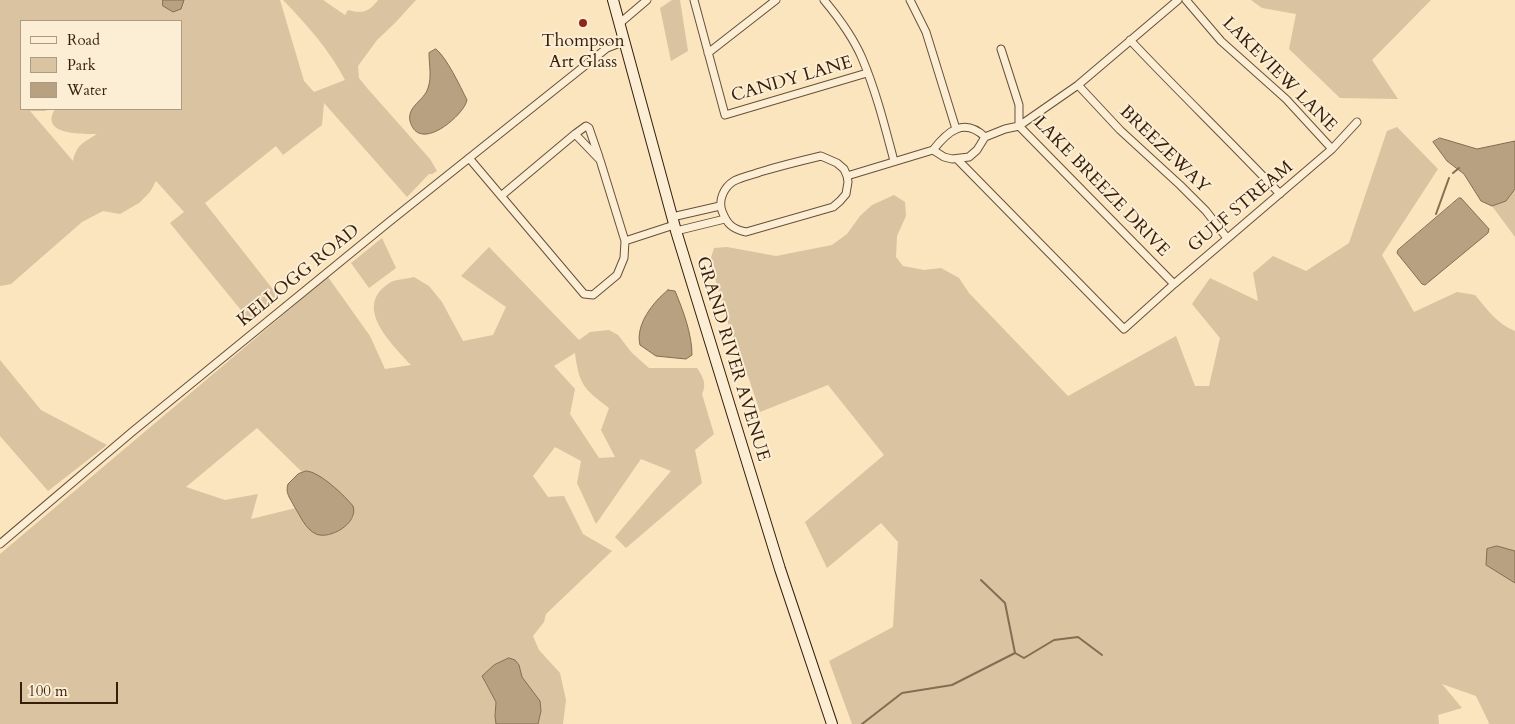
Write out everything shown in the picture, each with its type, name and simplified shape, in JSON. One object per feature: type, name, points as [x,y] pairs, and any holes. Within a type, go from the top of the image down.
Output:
[{"type":"main road","name":"GRAND RIVER AVENUE","points":[[613,0],[674,225],[780,569],[832,724]]},
{"type":"street","points":[[620,23],[647,0]]},
{"type":"street","points":[[694,0],[708,53],[776,0]]},
{"type":"street","points":[[824,0],[840,20],[862,57],[882,116],[894,161]]},
{"type":"street","points":[[910,0],[926,32],[956,129]]},
{"type":"street","points":[[933,150],[944,157],[958,160],[968,157],[977,150],[986,137],[1005,129],[1019,126],[1078,85],[1178,0]]},
{"type":"street","name":"LAKEVIEW LANE","points":[[1186,0],[1221,41],[1286,99],[1332,149]]},
{"type":"street","points":[[1130,40],[1280,194]]},
{"type":"street","name":"KELLOGG ROAD","points":[[0,544],[132,432],[388,222],[607,48],[625,41]]},
{"type":"street","name":"LAKE BREEZE DRIVE","points":[[1001,49],[1019,105],[1019,126],[1174,284]]},
{"type":"street","name":"CANDY LANE","points":[[708,53],[725,115],[867,73]]},
{"type":"street","name":"BREEZEWAY","points":[[1078,85],[1120,130],[1206,211],[1227,238]]},
{"type":"street","name":"GULF STREAM","points":[[958,160],[1124,329],[1332,149],[1357,122]]},
{"type":"street","points":[[469,158],[501,196],[584,294],[593,295],[617,275],[624,258],[625,241],[589,128],[586,126],[575,134],[501,196]]},
{"type":"street","points":[[847,176],[933,150],[948,132],[956,129],[970,127],[978,130],[986,137]]},
{"type":"street","points":[[575,134],[600,160]]},
{"type":"street","points":[[821,156],[844,169],[847,176],[846,194],[833,207],[746,232],[736,230],[731,226],[720,206],[724,191],[734,181],[799,161],[821,156]]},
{"type":"street","points":[[625,241],[674,225],[720,206]]},
{"type":"street","points":[[674,225],[726,219]]},
{"type":"green space","points":[[0,0],[163,0],[162,2],[180,9],[184,0],[280,0],[304,81],[314,92],[345,80],[325,48],[283,0],[323,0],[345,15],[348,10],[365,11],[378,0],[416,0],[377,40],[358,66],[359,78],[430,159],[437,171],[429,174],[407,197],[324,103],[322,125],[283,155],[276,146],[205,203],[279,297],[249,320],[170,223],[184,212],[156,181],[150,192],[139,203],[120,214],[103,211],[82,222],[11,284],[0,286]]},
{"type":"green space","points":[[672,0],[680,0],[688,51],[671,61],[660,8]]},
{"type":"green space","points":[[1251,0],[1431,0],[1372,60],[1398,99],[1340,98],[1289,49],[1296,14],[1262,8]]},
{"type":"green space","points":[[1397,127],[1438,169],[1382,255],[1414,312],[1457,292],[1475,295],[1498,320],[1515,331],[1515,551],[1512,550],[1503,574],[1515,583],[1515,724],[1488,724],[1476,696],[1442,684],[1462,708],[1438,715],[1439,724],[852,724],[829,661],[893,627],[898,542],[881,523],[827,568],[805,522],[884,455],[828,385],[760,412],[748,376],[740,364],[710,261],[714,248],[727,247],[776,256],[832,245],[847,234],[860,216],[872,205],[894,195],[905,202],[906,216],[897,236],[896,257],[903,266],[924,270],[941,268],[959,278],[969,293],[1068,396],[1176,336],[1195,386],[1209,386],[1220,338],[1192,304],[1210,278],[1258,301],[1253,273],[1273,256],[1306,271],[1349,243],[1387,131]]},
{"type":"green space","points":[[1515,189],[1515,237],[1492,206],[1506,201]]},
{"type":"green space","points":[[382,238],[396,268],[369,288],[351,263]]},
{"type":"green space","points":[[489,247],[579,340],[590,332],[609,330],[618,335],[632,353],[649,368],[697,368],[704,381],[702,394],[714,434],[695,450],[702,483],[626,548],[615,537],[671,471],[641,459],[596,524],[577,483],[581,461],[555,447],[533,476],[548,497],[564,496],[583,534],[612,551],[546,614],[544,622],[533,636],[539,650],[560,673],[566,700],[563,724],[538,724],[541,708],[537,698],[521,677],[519,665],[505,661],[494,665],[484,681],[496,702],[496,724],[0,724],[0,554],[328,277],[370,336],[385,369],[411,365],[385,335],[374,313],[374,302],[380,292],[393,281],[414,277],[429,286],[442,302],[463,341],[493,335],[506,307],[461,276]],"holes":[[[575,353],[578,372],[584,385],[588,391],[609,408],[601,430],[615,457],[599,458],[570,414],[575,389],[554,366]],[[257,428],[302,472],[306,471],[354,516],[346,526],[329,535],[315,532],[308,526],[296,508],[251,519],[258,494],[225,500],[186,487]]]},
{"type":"green space","points":[[0,360],[41,410],[107,445],[48,491],[0,436]]},
{"type":"water","points":[[163,0],[184,0],[181,9],[173,12],[163,6]]},
{"type":"water","points":[[436,49],[449,65],[467,100],[459,114],[450,122],[431,133],[422,134],[415,130],[410,121],[410,116],[413,107],[423,97],[428,88],[430,75],[429,53]]},
{"type":"water","points":[[1440,138],[1477,149],[1515,141],[1515,189],[1506,201],[1492,206],[1481,201],[1464,174],[1447,161],[1433,142]]},
{"type":"water","points":[[1459,198],[1489,229],[1488,233],[1425,285],[1422,284],[1397,253],[1398,250]]},
{"type":"water","points":[[668,290],[675,291],[689,331],[692,355],[686,359],[656,356],[640,345],[640,330],[646,314]]},
{"type":"water","points":[[306,471],[324,479],[353,506],[352,518],[342,529],[329,535],[316,534],[303,522],[287,490],[288,484],[298,474]]},
{"type":"water","points":[[1497,546],[1515,551],[1515,583],[1486,565],[1487,549]]},
{"type":"water","points":[[509,658],[515,660],[519,665],[522,677],[540,701],[541,711],[538,724],[496,724],[496,702],[482,676],[494,665]]},
{"type":"waterway","points":[[1453,173],[1459,168]]},
{"type":"waterway","points":[[1436,214],[1449,178]]},
{"type":"waterway","points":[[981,580],[1005,603],[1015,653]]},
{"type":"waterway","points":[[862,724],[902,693],[952,685],[1015,653],[1024,658],[1054,640],[1078,637],[1102,655]]},
{"type":"place","name":"Thompson Art Glass","points":[[583,23]]}]
